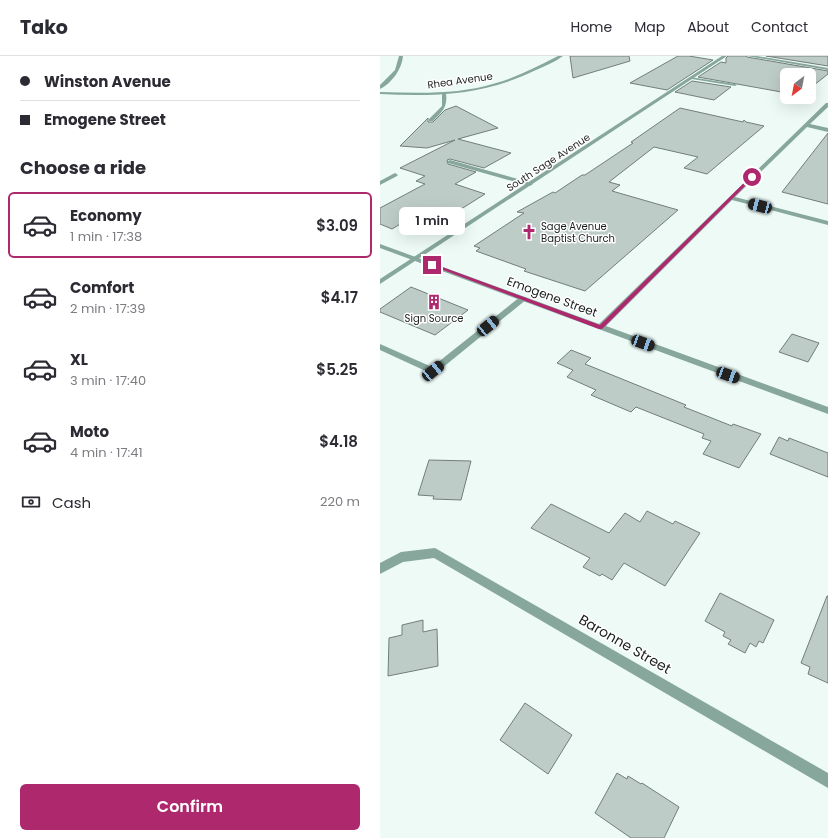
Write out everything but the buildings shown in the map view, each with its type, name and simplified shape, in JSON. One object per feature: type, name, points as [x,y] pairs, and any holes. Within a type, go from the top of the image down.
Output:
[{"type":"street","points":[[380,88],[396,72],[401,64],[401,56]]},
{"type":"street","name":"Rhea Avenue","points":[[380,93],[418,95],[444,93],[498,84],[561,56]]},
{"type":"street","name":"South Sage Avenue","points":[[380,282],[725,56]]},
{"type":"street","points":[[749,56],[828,69]]},
{"type":"street","points":[[692,78],[736,85]]},
{"type":"street","points":[[430,120],[444,107],[446,103],[444,93]]},
{"type":"street","points":[[600,327],[828,104]]},
{"type":"street","points":[[806,126],[828,130]]},
{"type":"street","points":[[450,162],[530,184]]},
{"type":"street","points":[[380,183],[395,175]]},
{"type":"street","points":[[731,198],[828,224]]},
{"type":"street","name":"Emogene Street","points":[[380,246],[828,411]]},
{"type":"street","points":[[380,347],[433,371],[522,299]]},
{"type":"street","name":"Baronne Street","points":[[380,569],[401,557],[435,553],[828,781]]},
{"type":"place","name":"Sage Avenue Baptist Church","points":[[529,232]]},
{"type":"place","name":"Sign Source","points":[[434,302]]},
{"type":"route","points":[[432,265],[600,327],[752,177]]}]
